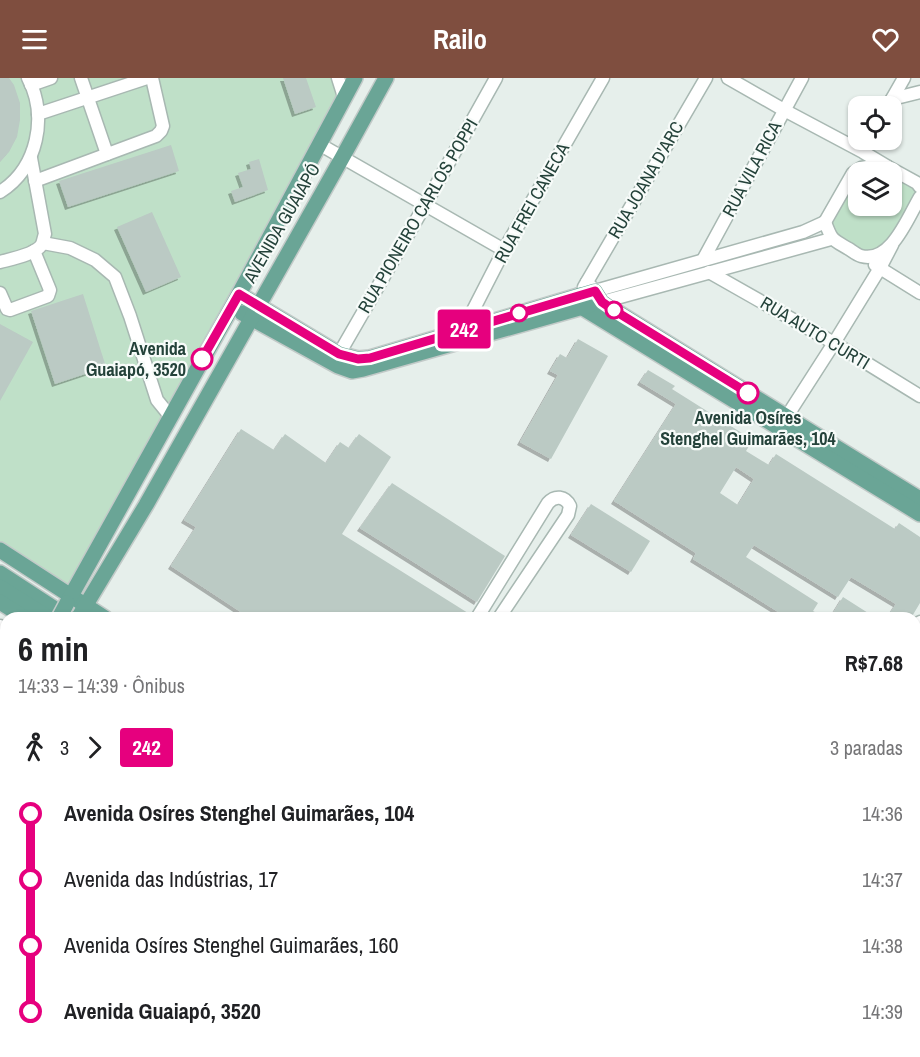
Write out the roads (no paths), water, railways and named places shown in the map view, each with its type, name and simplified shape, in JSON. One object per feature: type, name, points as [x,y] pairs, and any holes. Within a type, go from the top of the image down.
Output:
[{"type":"main road","name":"AVENIDA GUAIAPÓ","points":[[75,608],[170,416],[355,78]]},
{"type":"main road","name":"AVENIDA GUAIAPÓ","points":[[75,608],[146,505],[386,78]]},
{"type":"main road","points":[[254,312],[339,354],[358,359],[370,358],[589,296],[920,514]]},
{"type":"main road","points":[[235,300],[338,366],[352,371],[589,296]]},
{"type":"main road","points":[[170,416],[189,428]]},
{"type":"main road","points":[[783,422],[920,499]]},
{"type":"main road","points":[[0,550],[75,608]]},
{"type":"main road","points":[[0,573],[75,608]]},
{"type":"main road","points":[[0,587],[40,612]]},
{"type":"main road","points":[[0,602],[16,612]]},
{"type":"street","points":[[0,192],[17,178],[31,158],[38,114],[37,102],[29,81],[51,78]]},
{"type":"street","points":[[81,78],[107,154]]},
{"type":"street","points":[[38,114],[147,78]]},
{"type":"street","points":[[35,181],[156,136],[163,126],[152,78]]},
{"type":"street","points":[[338,78],[344,97]]},
{"type":"street","name":"RUA PIONEIRO CARLOS POPPI","points":[[339,354],[495,78]]},
{"type":"street","name":"RUA FREI CANECA","points":[[463,330],[504,250],[603,78]]},
{"type":"street","name":"RUA JOANA D'ARC","points":[[589,296],[706,78]]},
{"type":"street","points":[[728,78],[880,162]]},
{"type":"street","name":"RUA VILA RICA","points":[[703,260],[802,78]]},
{"type":"street","points":[[894,96],[904,78]]},
{"type":"street","points":[[902,99],[920,92]]},
{"type":"street","points":[[319,144],[504,250]]},
{"type":"street","points":[[859,162],[864,152]]},
{"type":"street","points":[[0,293],[5,307],[10,310],[48,296],[50,290],[38,247],[45,234],[31,158]]},
{"type":"street","points":[[902,175],[919,184]]},
{"type":"street","points":[[589,296],[703,260],[803,232],[825,222],[848,182]]},
{"type":"street","points":[[783,422],[880,268],[920,197]]},
{"type":"street","points":[[825,222],[831,238],[920,293]]},
{"type":"street","points":[[589,296],[709,272],[831,238]]},
{"type":"street","points":[[861,256],[884,253],[892,245]]},
{"type":"street","points":[[0,262],[38,247],[70,248],[95,260],[115,278],[130,316],[157,400],[170,416]]},
{"type":"street","name":"RUA AUTO CURTI","points":[[709,272],[834,343],[920,396]]},
{"type":"street","points":[[481,612],[548,503],[552,499],[561,497],[568,501],[570,506],[568,515],[503,612]]},
{"type":"street","points":[[498,585],[514,595]]},
{"type":"place","name":"Avenida Guaiapó, 3520","points":[[202,359]]},
{"type":"place","name":"Avenida Osíres Stenghel Guimarães, 104","points":[[748,393]]}]
